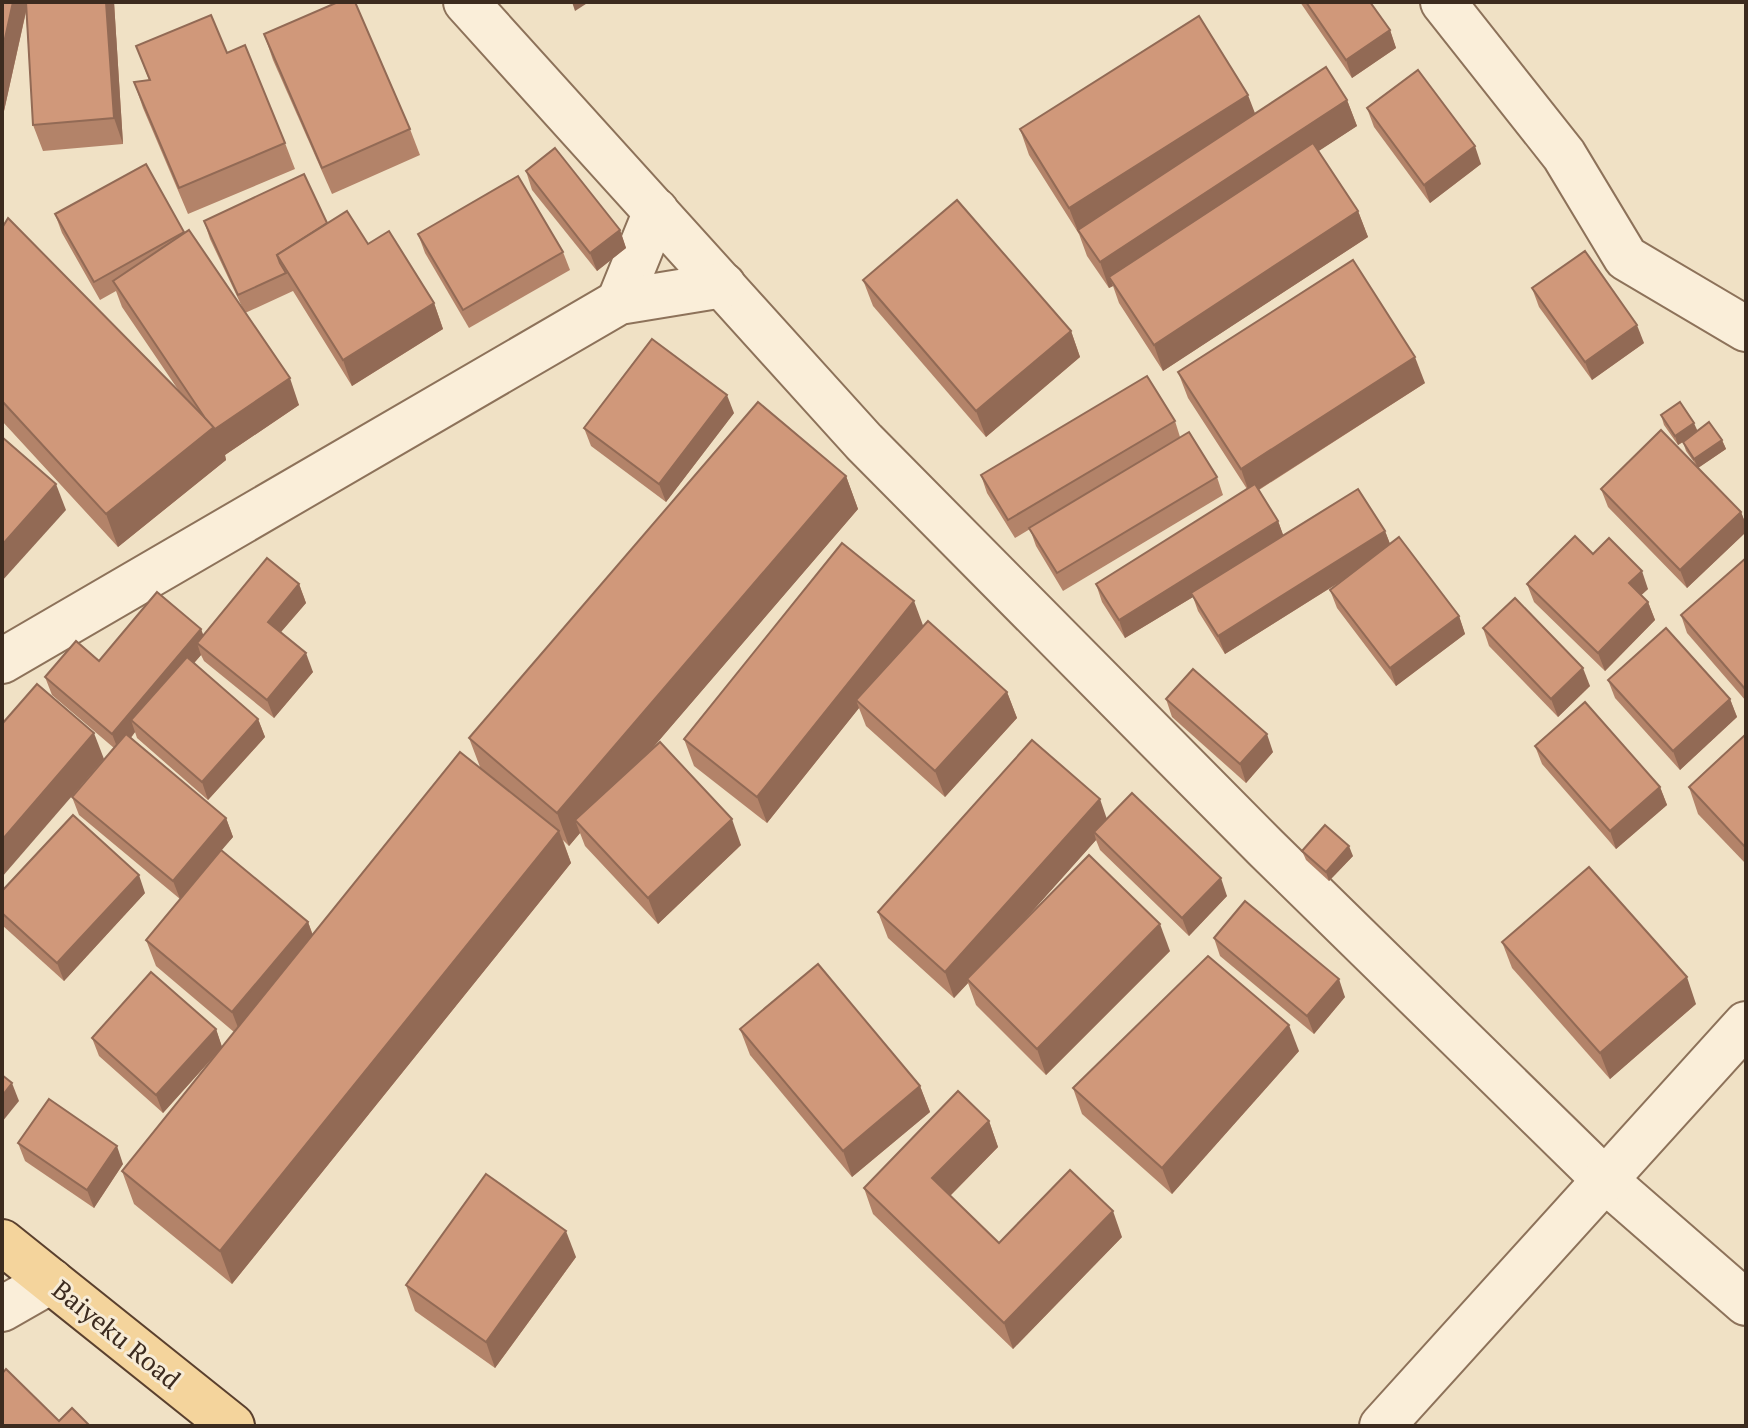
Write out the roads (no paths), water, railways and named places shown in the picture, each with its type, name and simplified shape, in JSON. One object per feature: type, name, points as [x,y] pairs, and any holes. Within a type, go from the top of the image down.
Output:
[{"type":"main road","name":"Baiyeku Road","points":[[2,1242],[232,1426]]},
{"type":"street","points":[[466,2],[864,442],[1266,848],[1605,1180],[1746,1303]]},
{"type":"street","points":[[1443,2],[1564,155],[1626,258],[1746,329]]},
{"type":"street","points":[[619,302],[656,211]]},
{"type":"street","points":[[7,651],[619,302],[723,285]]},
{"type":"street","points":[[1382,1426],[1746,1024]]},
{"type":"street","points":[[2,1309],[51,1281]]}]
